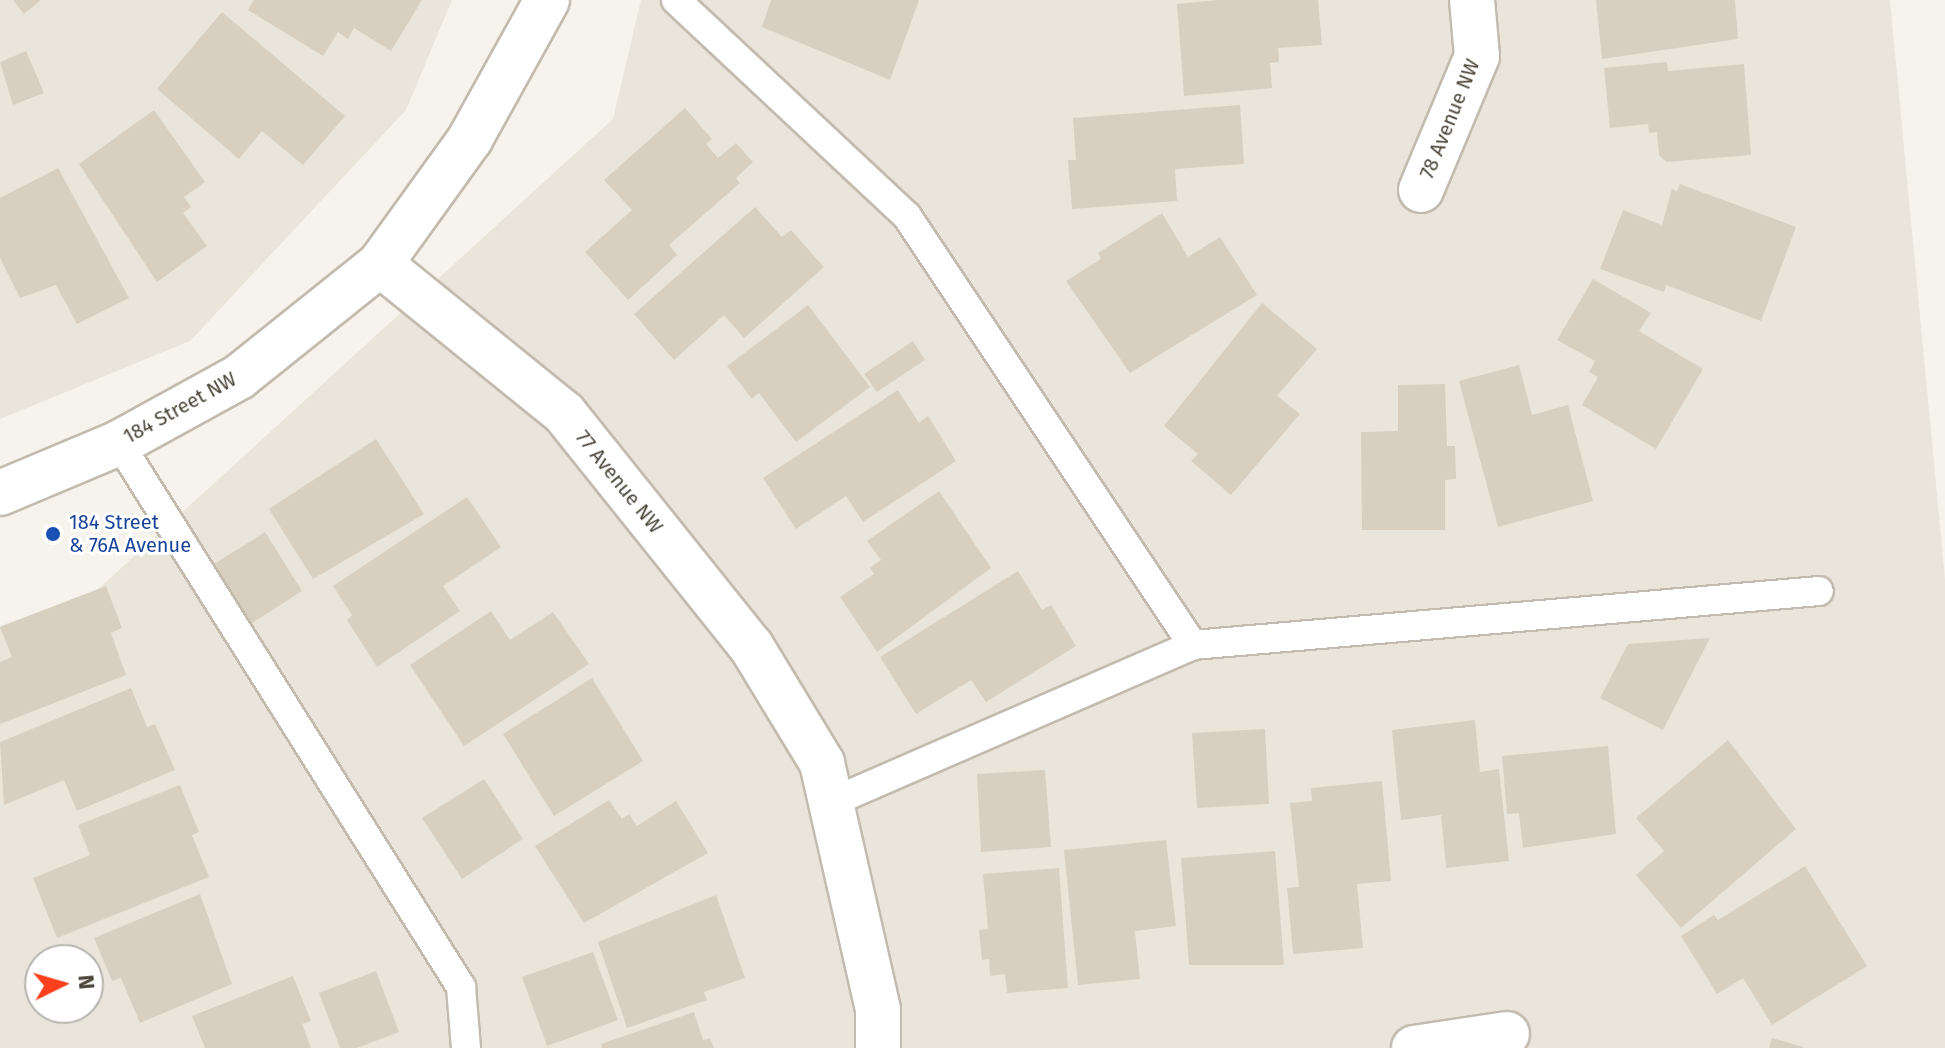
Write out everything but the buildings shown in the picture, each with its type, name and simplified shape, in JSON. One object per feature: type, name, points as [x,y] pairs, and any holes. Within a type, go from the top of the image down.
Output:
[{"type":"street","points":[[380,264],[470,139],[547,0]]},
{"type":"street","name":"78 Avenue NW","points":[[1421,190],[1477,56],[1472,0]]},
{"type":"street","name":"184 Street NW","points":[[0,493],[119,443],[239,377],[380,264]]},
{"type":"street","name":"77 Avenue NW","points":[[380,264],[564,413],[751,646],[822,763],[878,1010],[878,1048]]},
{"type":"street","points":[[1414,1048],[1507,1034]]},
{"type":"lane","points":[[676,0],[907,216],[1193,645]]},
{"type":"lane","points":[[119,443],[461,987],[466,1048]]},
{"type":"lane","points":[[832,802],[1193,645],[1819,591]]},
{"type":"shaded area","points":[[0,0],[452,0],[406,110],[190,341],[0,419]]},
{"type":"shaded area","points":[[641,0],[1890,0],[1945,579],[1945,1048],[0,1048],[0,626],[96,591],[613,119]]},
{"type":"place","name":"184 Street & 76A Avenue","points":[[53,534]]}]
